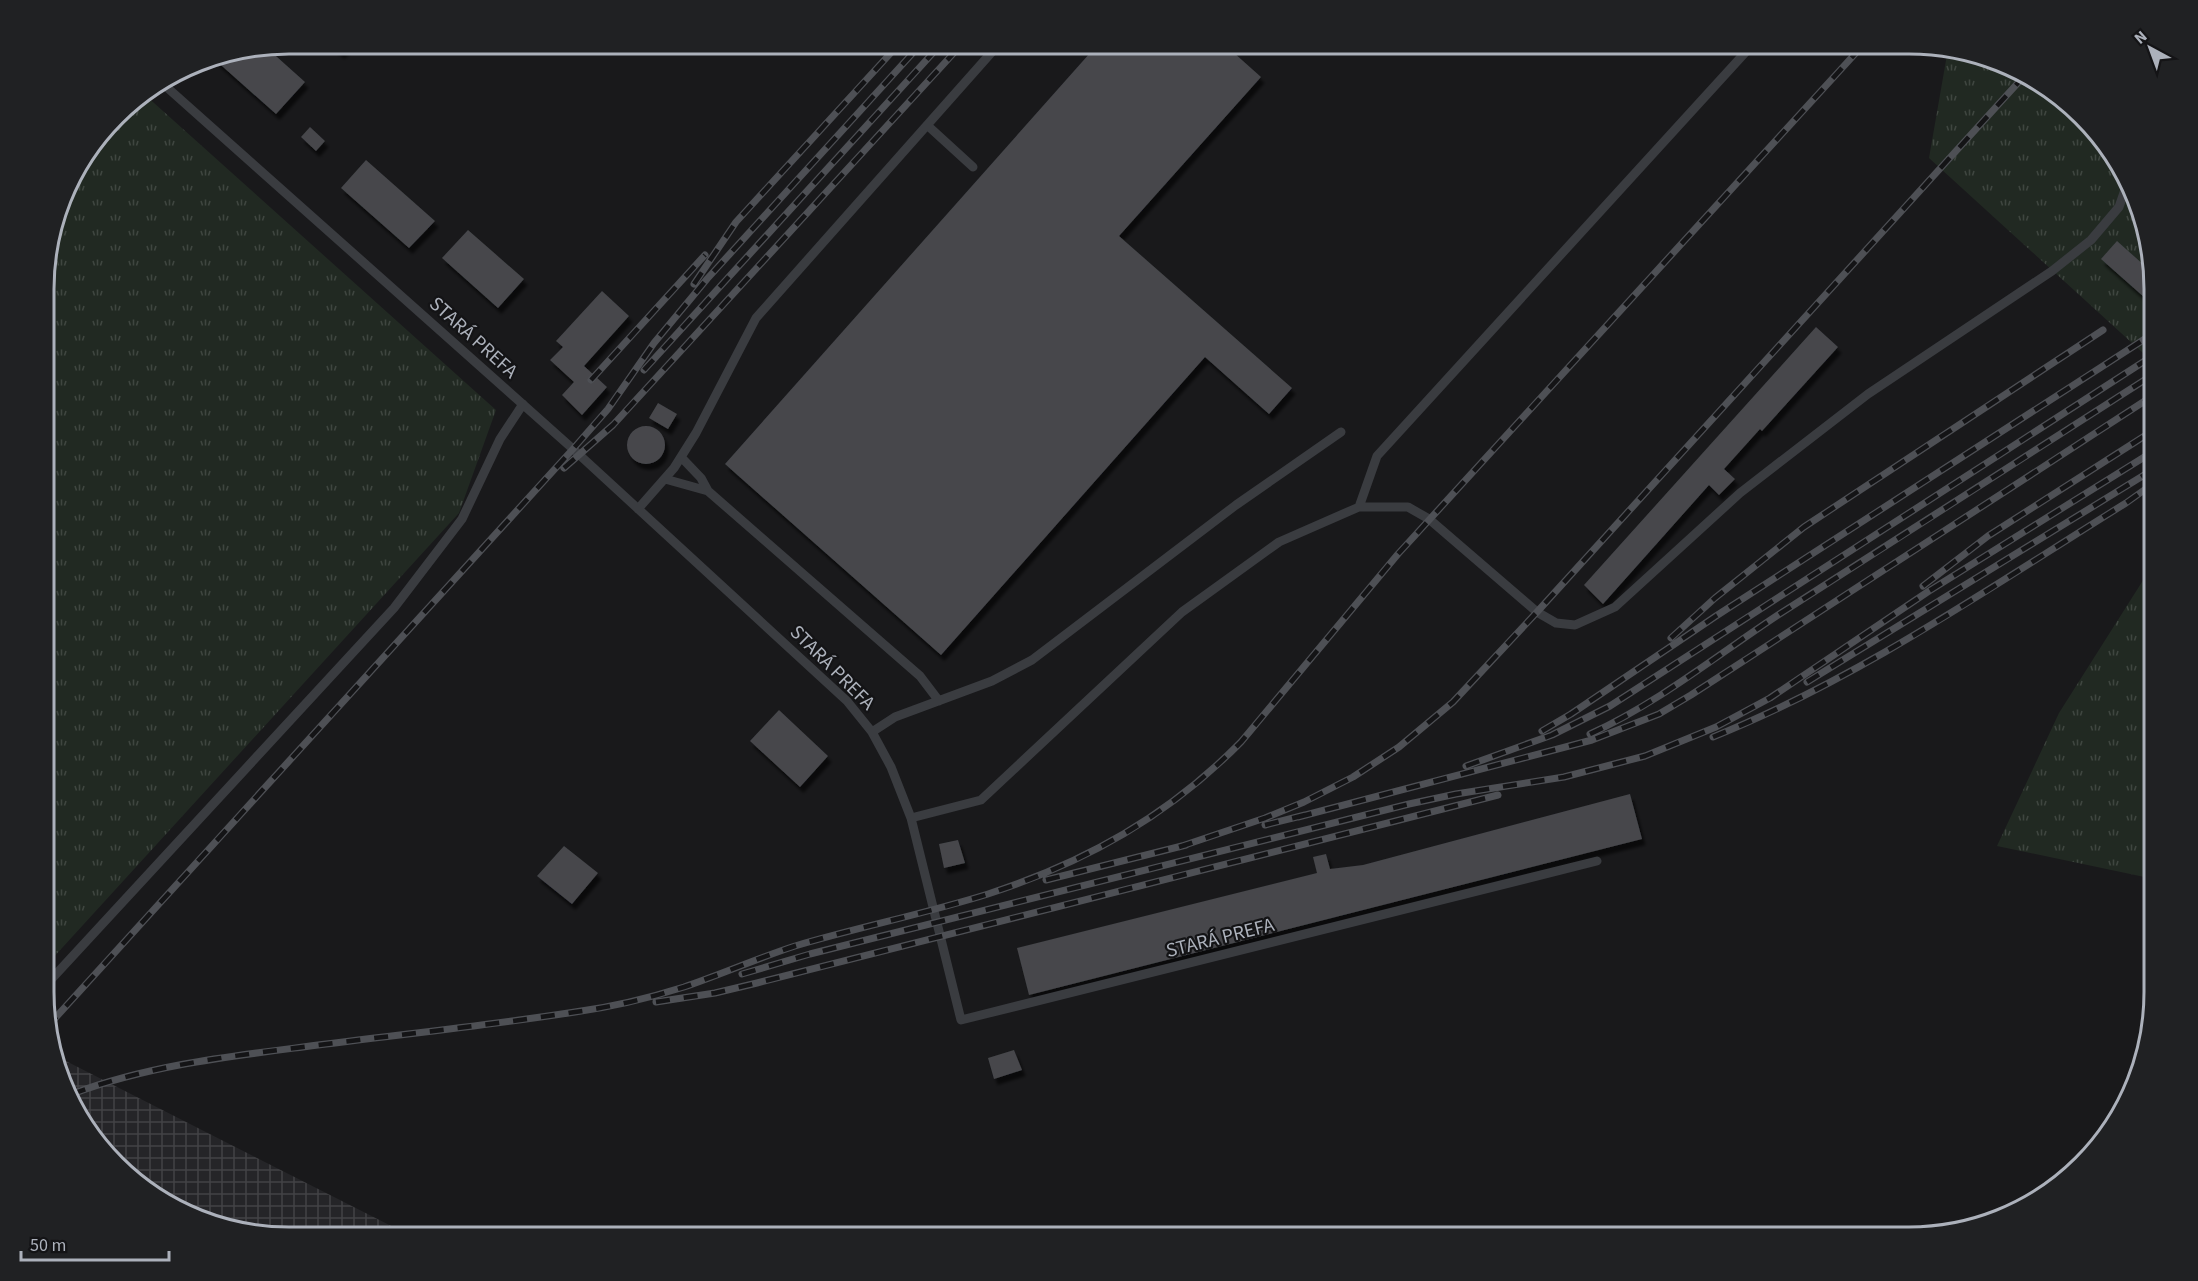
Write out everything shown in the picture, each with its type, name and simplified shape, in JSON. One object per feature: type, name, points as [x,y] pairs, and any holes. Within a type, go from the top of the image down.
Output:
[{"type":"lane","points":[[638,509],[665,479],[696,433],[756,318],[990,54]]},
{"type":"lane","points":[[1359,507],[1377,456],[1744,54]]},
{"type":"lane","name":"STARÁ PREFA","points":[[167,88],[523,404],[847,701],[872,732],[891,767],[910,818],[961,1020],[1597,861]]},
{"type":"lane","points":[[927,125],[973,166]]},
{"type":"lane","points":[[910,818],[981,800],[1182,612],[1278,542],[1359,507],[1408,507],[1429,519],[1538,612],[1556,623],[1575,626],[1615,607],[1740,493],[1868,394],[2052,271],[2091,240],[2118,207],[2123,193]]},
{"type":"lane","points":[[54,976],[394,608],[462,519],[500,439],[523,404]]},
{"type":"lane","points":[[872,732],[895,717],[992,681],[1032,660],[1227,512],[1341,432]]},
{"type":"lane","points":[[681,457],[701,478],[708,491],[920,676],[939,701]]},
{"type":"lane","points":[[665,479],[708,491]]},
{"type":"shaded area","points":[[64,1060],[393,1227],[258,1225],[213,1215],[171,1196],[134,1169],[102,1135],[85,1110]]},
{"type":"green space","points":[[1947,57],[1985,66],[2013,78],[2027,85],[2064,112],[2096,146],[2113,171],[2132,213],[2142,258],[2144,354],[1929,158]]},
{"type":"green space","points":[[150,99],[496,410],[459,513],[54,957],[54,289],[56,258],[66,213],[85,171],[112,134],[146,102]]},
{"type":"green space","points":[[2144,579],[2144,877],[1997,846],[2059,713]]},
{"type":"building","points":[[1089,54],[1235,54],[1261,77],[1119,236],[1292,388],[1269,414],[1205,357],[941,655],[725,464]]},
{"type":"building","points":[[275,55],[305,82],[276,114],[220,64]]},
{"type":"building","points":[[310,127],[325,141],[316,151],[301,137]]},
{"type":"building","points":[[366,160],[435,221],[409,248],[341,188]]},
{"type":"building","points":[[468,230],[524,279],[498,308],[442,258]]},
{"type":"building","points":[[2117,241],[2142,264],[2144,297],[2101,259]]},
{"type":"building","points":[[602,291],[629,316],[584,366],[607,387],[582,415],[562,395],[574,382],[550,360],[563,347],[556,341]]},
{"type":"building","points":[[1816,327],[1838,347],[1762,431],[1760,429],[1724,469],[1735,479],[1719,495],[1709,485],[1603,604],[1584,585]]},
{"type":"building","points":[[658,403],[677,414],[668,429],[649,418]]},
{"type":"building","points":[[646,426],[659,432],[665,445],[659,458],[646,464],[633,458],[627,445],[633,432]]},
{"type":"building","points":[[779,710],[828,756],[800,787],[750,741]]},
{"type":"building","points":[[1630,794],[1642,839],[1029,995],[1017,948],[1317,873],[1313,857],[1326,854],[1330,869],[1363,865]]},
{"type":"building","points":[[958,840],[965,863],[944,868],[939,844]]},
{"type":"building","points":[[564,846],[598,873],[572,904],[537,876]]},
{"type":"building","points":[[1014,1050],[1022,1070],[994,1079],[988,1058]]},
{"type":"railway","points":[[694,284],[736,222],[890,54]]},
{"type":"railway","points":[[56,1018],[573,449],[608,409],[654,343],[707,279],[912,54]]},
{"type":"railway","points":[[644,370],[932,54]]},
{"type":"railway","points":[[564,468],[613,425],[953,54]]},
{"type":"railway","points":[[76,1092],[157,1069],[215,1059],[541,1017],[603,1008],[644,998],[684,987],[795,946],[988,894],[1059,867],[1124,834],[1184,792],[1241,742],[1398,554],[1855,54]]},
{"type":"railway","points":[[1179,847],[1265,818],[1304,802],[1353,777],[1399,747],[1453,702],[2019,81]]},
{"type":"railway","points":[[591,380],[705,255]]},
{"type":"railway","points":[[1671,638],[1715,598],[1804,527],[2103,330]]},
{"type":"railway","points":[[1542,731],[2144,339]]},
{"type":"railway","points":[[1466,766],[1552,735],[1610,706],[2144,361]]},
{"type":"railway","points":[[1590,734],[1663,694],[1778,615],[2144,380]]},
{"type":"railway","points":[[1298,817],[1592,740],[1659,714],[2144,401]]},
{"type":"railway","points":[[1923,586],[1988,536],[2144,436]]},
{"type":"railway","points":[[742,974],[810,954],[1409,804],[1564,777],[1645,756],[1716,727],[1770,698],[1929,591],[2144,457]]},
{"type":"railway","points":[[1807,682],[2144,475]]},
{"type":"railway","points":[[1713,737],[1821,687],[1873,659],[1975,598],[2144,490]]},
{"type":"railway","points":[[656,1002],[715,993],[757,983],[1498,795]]},
{"type":"railway","points":[[1265,825],[1305,815]]},
{"type":"railway","points":[[1046,880],[1186,845]]}]
